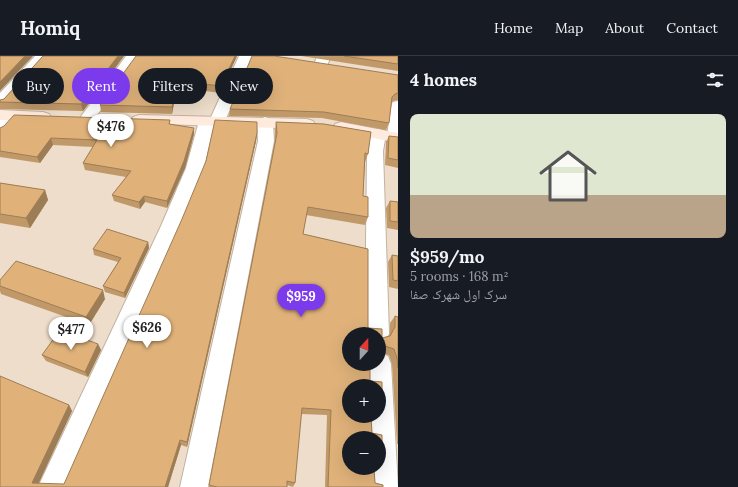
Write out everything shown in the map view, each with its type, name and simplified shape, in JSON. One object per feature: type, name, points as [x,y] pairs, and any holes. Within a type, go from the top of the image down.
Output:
[{"type":"street","points":[[0,102],[42,56]]},
{"type":"street","points":[[0,129],[6,116],[80,118],[133,56]]},
{"type":"street","points":[[52,487],[171,226],[195,168],[212,121],[245,58],[230,56]]},
{"type":"street","points":[[306,62],[322,61],[336,68]]},
{"type":"street","points":[[378,327],[375,151],[390,136],[398,105]]},
{"type":"street","points":[[127,120],[265,122],[325,125],[390,136]]},
{"type":"street","points":[[194,487],[266,141],[265,122]]},
{"type":"street","points":[[379,371],[385,487]]},
{"type":"building","points":[[0,56],[25,56],[12,68],[0,82]]},
{"type":"building","points":[[43,56],[118,56],[109,68],[72,68],[72,104],[64,104],[64,68],[32,68]]},
{"type":"building","points":[[136,56],[235,56],[229,68],[215,68],[215,85],[207,84],[207,68],[138,68],[138,104],[173,104],[172,107],[100,105],[130,104],[130,68],[127,68]]},
{"type":"building","points":[[252,56],[274,56],[398,75],[398,93],[392,97],[389,123],[324,112],[230,109],[232,104],[273,104],[273,68],[247,68]]},
{"type":"building","points":[[344,56],[398,56],[398,64]]},
{"type":"building","points":[[12,90],[12,102],[0,102],[0,100],[4,99]]},
{"type":"building","points":[[14,115],[170,120],[169,124],[194,128],[184,161],[167,201],[144,196],[139,202],[112,195],[131,171],[83,163],[97,140],[51,138],[37,157],[0,151],[0,128],[4,126]]},
{"type":"building","points":[[215,120],[257,122],[257,133],[187,442],[180,440],[165,487],[0,487],[0,376],[69,405],[32,483],[64,484],[182,219],[206,161]]},
{"type":"building","points":[[276,122],[324,124],[371,132],[368,154],[365,153],[363,196],[368,197],[368,217],[308,207],[303,234],[368,249],[368,327],[342,327],[342,371],[370,371],[370,379],[342,379],[342,423],[371,423],[372,431],[342,431],[342,475],[374,475],[375,483],[383,485],[383,487],[328,487],[331,410],[302,408],[295,483],[287,481],[287,487],[217,487],[209,485],[277,133]]},
{"type":"building","points":[[389,136],[398,137],[398,160],[388,158]]},
{"type":"building","points":[[0,183],[45,190],[26,218],[0,214]]},
{"type":"building","points":[[390,201],[398,202],[398,222],[390,221]]},
{"type":"building","points":[[107,229],[148,242],[124,293],[103,286],[121,258],[93,249]]},
{"type":"building","points":[[392,255],[398,256],[398,281],[393,280]]},
{"type":"building","points":[[16,261],[103,290],[86,317],[0,286],[0,280]]},
{"type":"building","points":[[395,316],[398,317],[398,368],[394,349],[386,346],[386,337],[390,336],[395,327]]},
{"type":"building","points":[[60,330],[98,344],[85,372],[42,355]]}]
